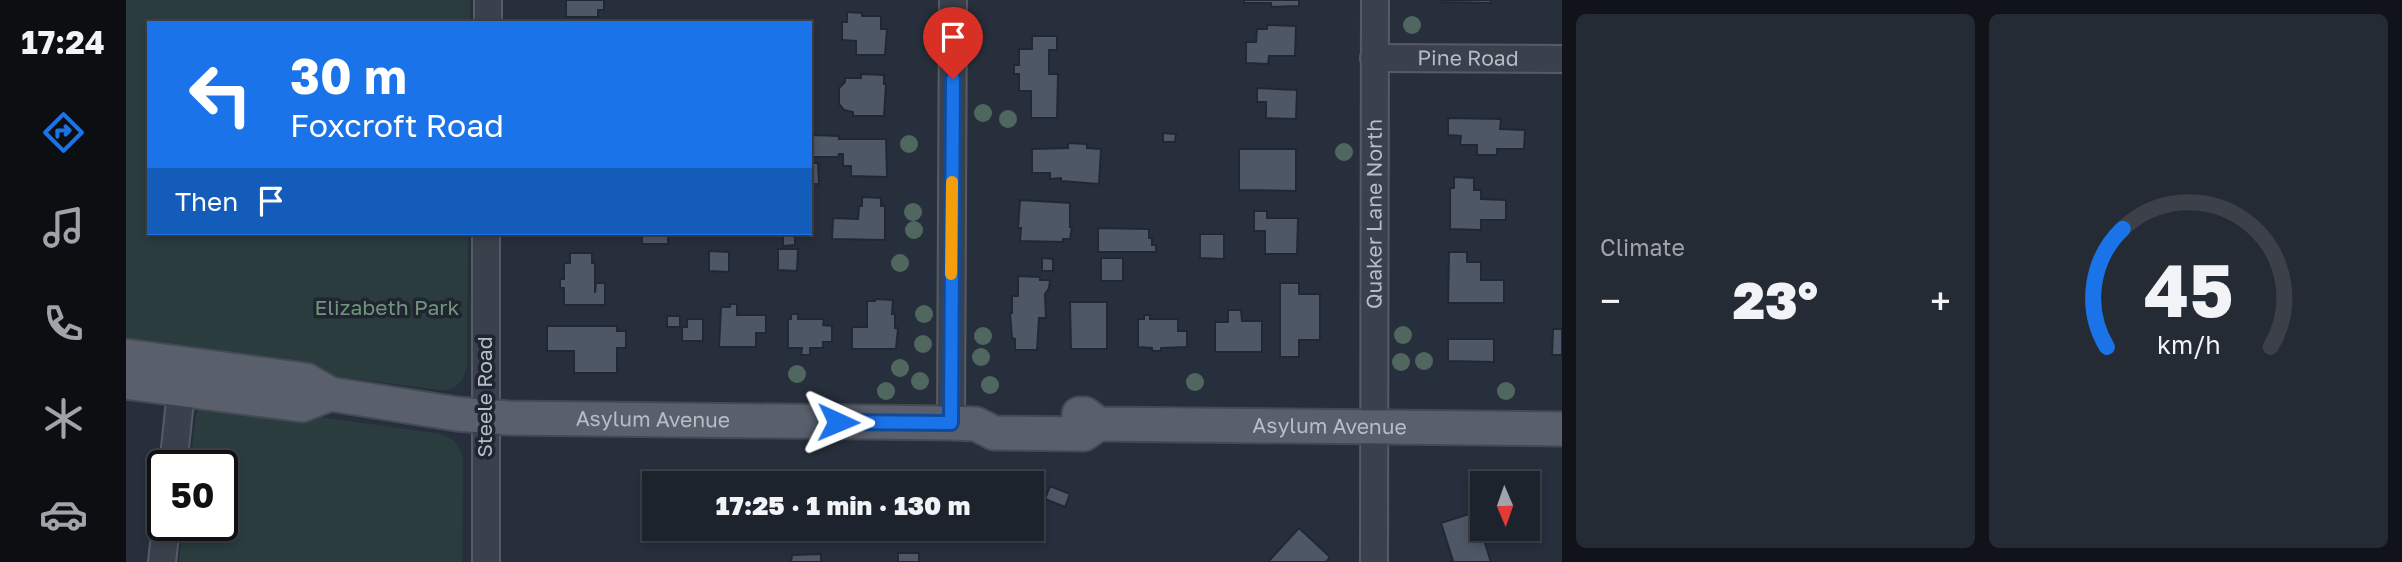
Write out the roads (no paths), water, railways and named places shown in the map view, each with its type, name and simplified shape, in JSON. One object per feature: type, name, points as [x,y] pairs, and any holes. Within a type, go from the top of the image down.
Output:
[{"type":"main road","name":"Asylum Avenue","points":[[126,356],[183,377],[302,405],[330,394],[484,416],[963,424],[993,433],[1084,434],[1098,424],[1562,429]]},
{"type":"main road","name":"Asylum Avenue","points":[[126,382],[183,377]]},
{"type":"street","points":[[488,0],[488,21]]},
{"type":"street","points":[[953,0],[963,424]]},
{"type":"street","name":"Quaker Lane North","points":[[1374,562],[1372,427],[1375,0]]},
{"type":"street","name":"Pine Road","points":[[1374,58],[1562,60]]},
{"type":"street","name":"Steele Road","points":[[486,235],[486,562]]},
{"type":"street","points":[[175,450],[183,377]]},
{"type":"street","points":[[162,562],[164,541]]},
{"type":"park label","name":"Elizabeth Park","points":[[387,308]]}]
